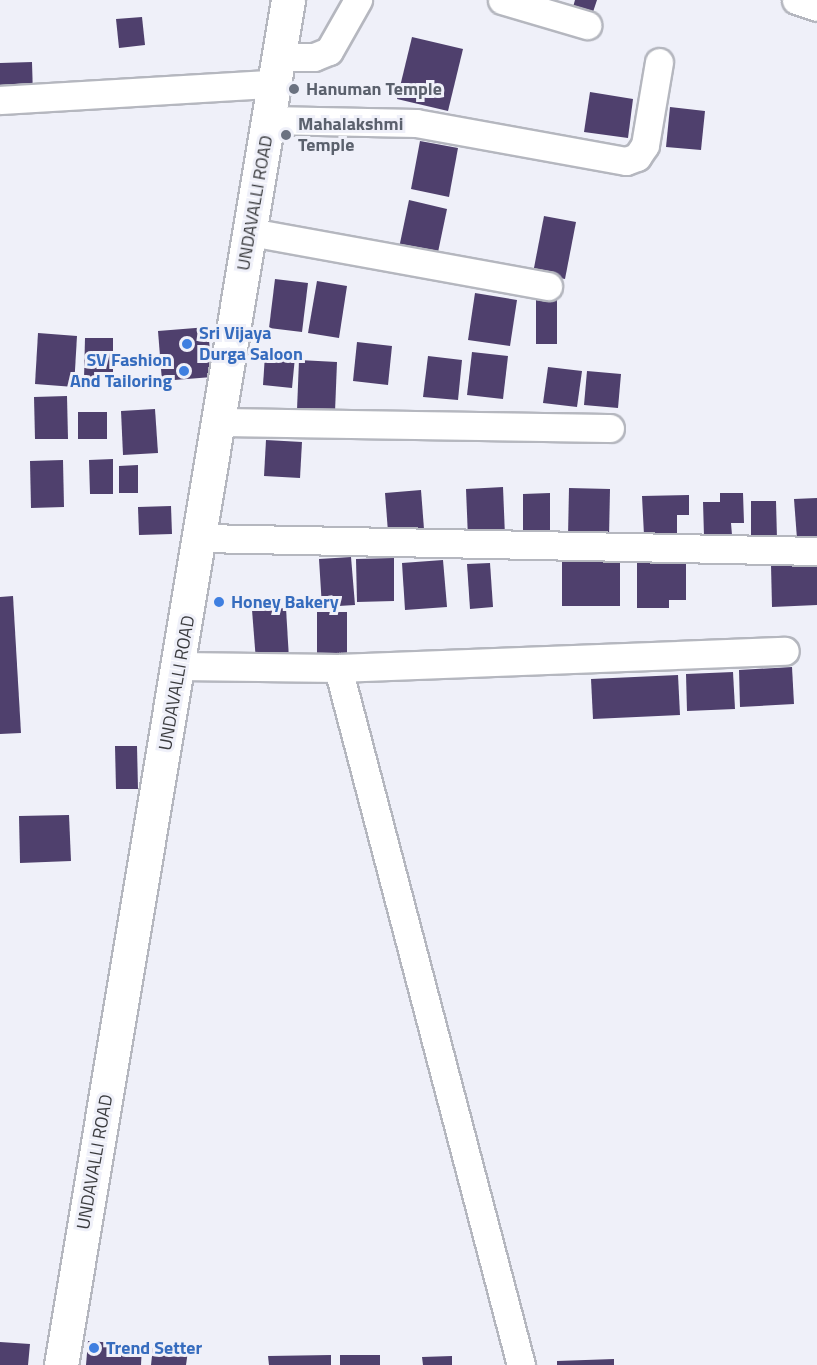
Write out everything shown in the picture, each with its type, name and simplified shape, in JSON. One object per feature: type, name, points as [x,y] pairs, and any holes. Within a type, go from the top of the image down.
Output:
[{"type":"main road","name":"UNDAVALLI ROAD","points":[[61,1365],[202,538],[288,0]]},
{"type":"street","points":[[0,100],[275,70],[329,51],[358,0]]},
{"type":"street","points":[[502,0],[586,25]]},
{"type":"street","points":[[796,0],[817,7]]},
{"type":"street","points":[[270,120],[416,123],[626,161],[637,157],[645,145],[659,62]]},
{"type":"street","points":[[250,232],[548,286]]},
{"type":"street","points":[[220,422],[610,428]]},
{"type":"street","points":[[202,538],[817,551]]},
{"type":"street","points":[[180,666],[338,668],[785,651]]},
{"type":"street","points":[[338,668],[521,1365]]},
{"type":"building","points":[[575,0],[597,0],[593,12],[573,7]]},
{"type":"building","points":[[142,17],[145,45],[119,48],[116,19]]},
{"type":"building","points":[[412,37],[463,49],[448,111],[397,99]]},
{"type":"building","points":[[32,62],[33,96],[0,97],[0,63]]},
{"type":"building","points":[[590,92],[633,99],[628,138],[584,132]]},
{"type":"building","points":[[670,107],[705,111],[701,150],[666,147]]},
{"type":"building","points":[[420,141],[458,148],[449,197],[411,189]]},
{"type":"building","points":[[409,200],[447,209],[437,257],[399,248]]},
{"type":"building","points":[[544,216],[576,222],[565,279],[533,273]]},
{"type":"building","points":[[275,279],[308,283],[302,332],[269,328]]},
{"type":"building","points":[[317,281],[347,286],[339,338],[308,333]]},
{"type":"building","points":[[475,293],[517,300],[510,346],[468,340]]},
{"type":"building","points":[[536,297],[557,298],[557,344],[536,344]]},
{"type":"building","points":[[208,327],[212,377],[162,381],[158,331]]},
{"type":"building","points":[[38,333],[77,336],[74,387],[35,384]]},
{"type":"building","points":[[85,338],[113,338],[113,379],[84,379]]},
{"type":"building","points":[[357,342],[392,346],[388,385],[353,381]]},
{"type":"building","points":[[472,352],[508,356],[503,399],[467,395]]},
{"type":"building","points":[[265,355],[295,357],[292,388],[263,385]]},
{"type":"building","points":[[428,356],[462,360],[458,400],[423,397]]},
{"type":"building","points":[[299,360],[337,362],[335,412],[297,410]]},
{"type":"building","points":[[548,367],[582,371],[577,407],[543,403]]},
{"type":"building","points":[[587,371],[621,374],[618,408],[584,405]]},
{"type":"building","points":[[67,396],[68,439],[35,439],[34,397]]},
{"type":"building","points":[[155,409],[158,453],[123,455],[121,411]]},
{"type":"building","points":[[78,412],[107,412],[107,439],[78,439]]},
{"type":"building","points":[[266,440],[302,442],[300,478],[264,476]]},
{"type":"building","points":[[113,459],[113,494],[90,494],[89,460]]},
{"type":"building","points":[[63,460],[64,507],[31,508],[30,461]]},
{"type":"building","points":[[138,465],[138,493],[119,493],[119,466]]},
{"type":"building","points":[[503,487],[505,536],[468,538],[466,489]]},
{"type":"building","points":[[569,488],[610,489],[609,537],[568,536]]},
{"type":"building","points":[[421,490],[424,529],[388,532],[385,493]]},
{"type":"building","points":[[550,493],[550,537],[523,538],[523,494]]},
{"type":"building","points":[[720,493],[743,493],[744,523],[731,523],[732,535],[704,536],[703,502],[720,502]]},
{"type":"building","points":[[689,495],[689,515],[677,515],[677,535],[644,535],[642,496]]},
{"type":"building","points":[[817,498],[817,538],[797,539],[794,499]]},
{"type":"building","points":[[751,501],[776,501],[777,539],[751,539]]},
{"type":"building","points":[[171,506],[172,534],[139,535],[138,507]]},
{"type":"building","points":[[351,557],[355,605],[322,607],[319,559]]},
{"type":"building","points":[[394,558],[394,601],[357,602],[356,559]]},
{"type":"building","points":[[443,560],[447,607],[405,610],[402,563]]},
{"type":"building","points":[[562,562],[620,562],[620,606],[562,606]]},
{"type":"building","points":[[637,562],[686,563],[686,600],[669,600],[669,608],[637,608]]},
{"type":"building","points":[[490,563],[493,607],[470,609],[467,564]]},
{"type":"building","points":[[817,563],[817,605],[772,607],[771,565]]},
{"type":"building","points":[[13,596],[21,733],[0,734],[0,597]]},
{"type":"building","points":[[286,608],[289,659],[256,661],[252,610]]},
{"type":"building","points":[[317,612],[347,612],[347,660],[317,660]]},
{"type":"building","points":[[792,667],[794,704],[740,707],[739,670]]},
{"type":"building","points":[[733,672],[735,709],[687,711],[686,674]]},
{"type":"building","points":[[678,675],[680,715],[593,719],[591,679]]},
{"type":"building","points":[[115,746],[137,746],[138,789],[116,789]]},
{"type":"building","points":[[69,815],[71,861],[20,863],[19,816]]},
{"type":"building","points":[[88,1341],[142,1345],[141,1365],[86,1365]]},
{"type":"building","points":[[0,1342],[30,1344],[28,1365],[0,1365]]},
{"type":"building","points":[[153,1347],[188,1351],[186,1365],[151,1365]]},
{"type":"building","points":[[331,1355],[331,1365],[269,1365],[268,1356]]},
{"type":"building","points":[[340,1355],[380,1355],[380,1365],[340,1365]]},
{"type":"building","points":[[452,1356],[452,1365],[423,1365],[422,1357]]},
{"type":"building","points":[[614,1359],[614,1365],[557,1365],[557,1361]]},
{"type":"place","name":"Hanuman Temple","points":[[294,89]]},
{"type":"place","name":"Mahalakshmi Temple","points":[[286,135]]},
{"type":"place","name":"Sri Vijaya Durga Saloon","points":[[187,344]]},
{"type":"place","name":"SV Fashion And Tailoring","points":[[184,371]]},
{"type":"place","name":"Honey Bakery","points":[[219,602]]},
{"type":"place","name":"Trend Setter","points":[[94,1348]]}]
